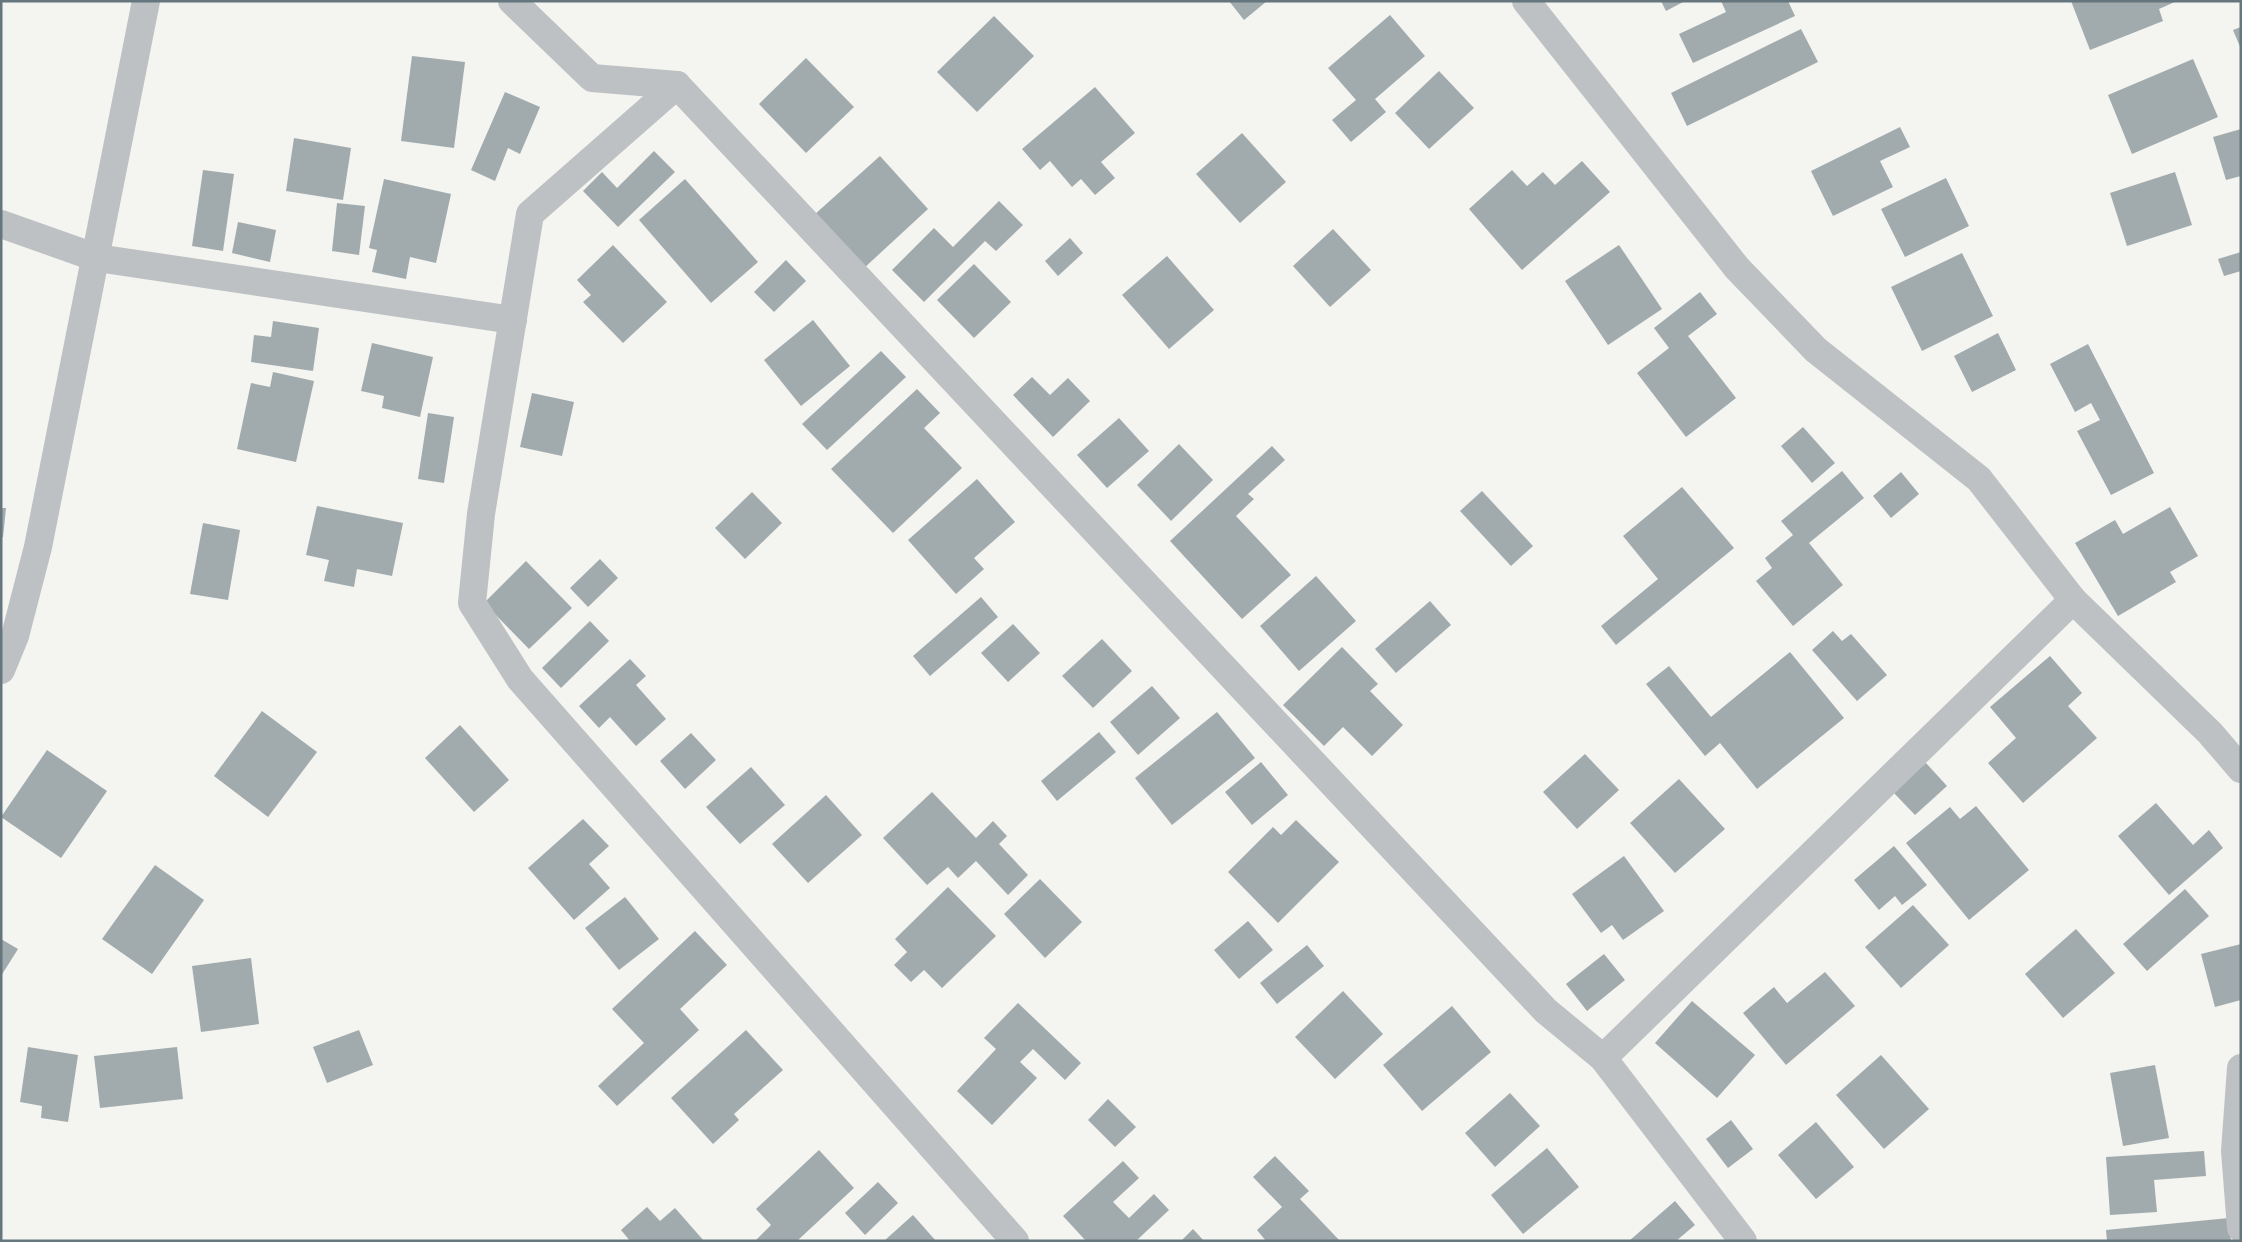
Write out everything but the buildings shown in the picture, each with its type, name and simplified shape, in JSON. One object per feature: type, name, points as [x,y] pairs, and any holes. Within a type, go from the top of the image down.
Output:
[{"type":"street","points":[[1,670],[15,636],[38,547],[146,1]]},
{"type":"street","points":[[512,1],[592,78],[677,85],[1546,1012],[1603,1058],[1743,1241]]},
{"type":"street","points":[[1526,1],[1737,268],[1816,350],[1979,479],[2073,600],[2210,733],[2241,769]]},
{"type":"street","points":[[677,85],[530,214],[481,514],[472,602],[520,679],[1016,1241]]},
{"type":"street","points":[[1,224],[96,258],[513,320]]},
{"type":"street","points":[[1603,1058],[2073,600]]},
{"type":"street","points":[[2241,1068],[2235,1151],[2241,1228]]}]
